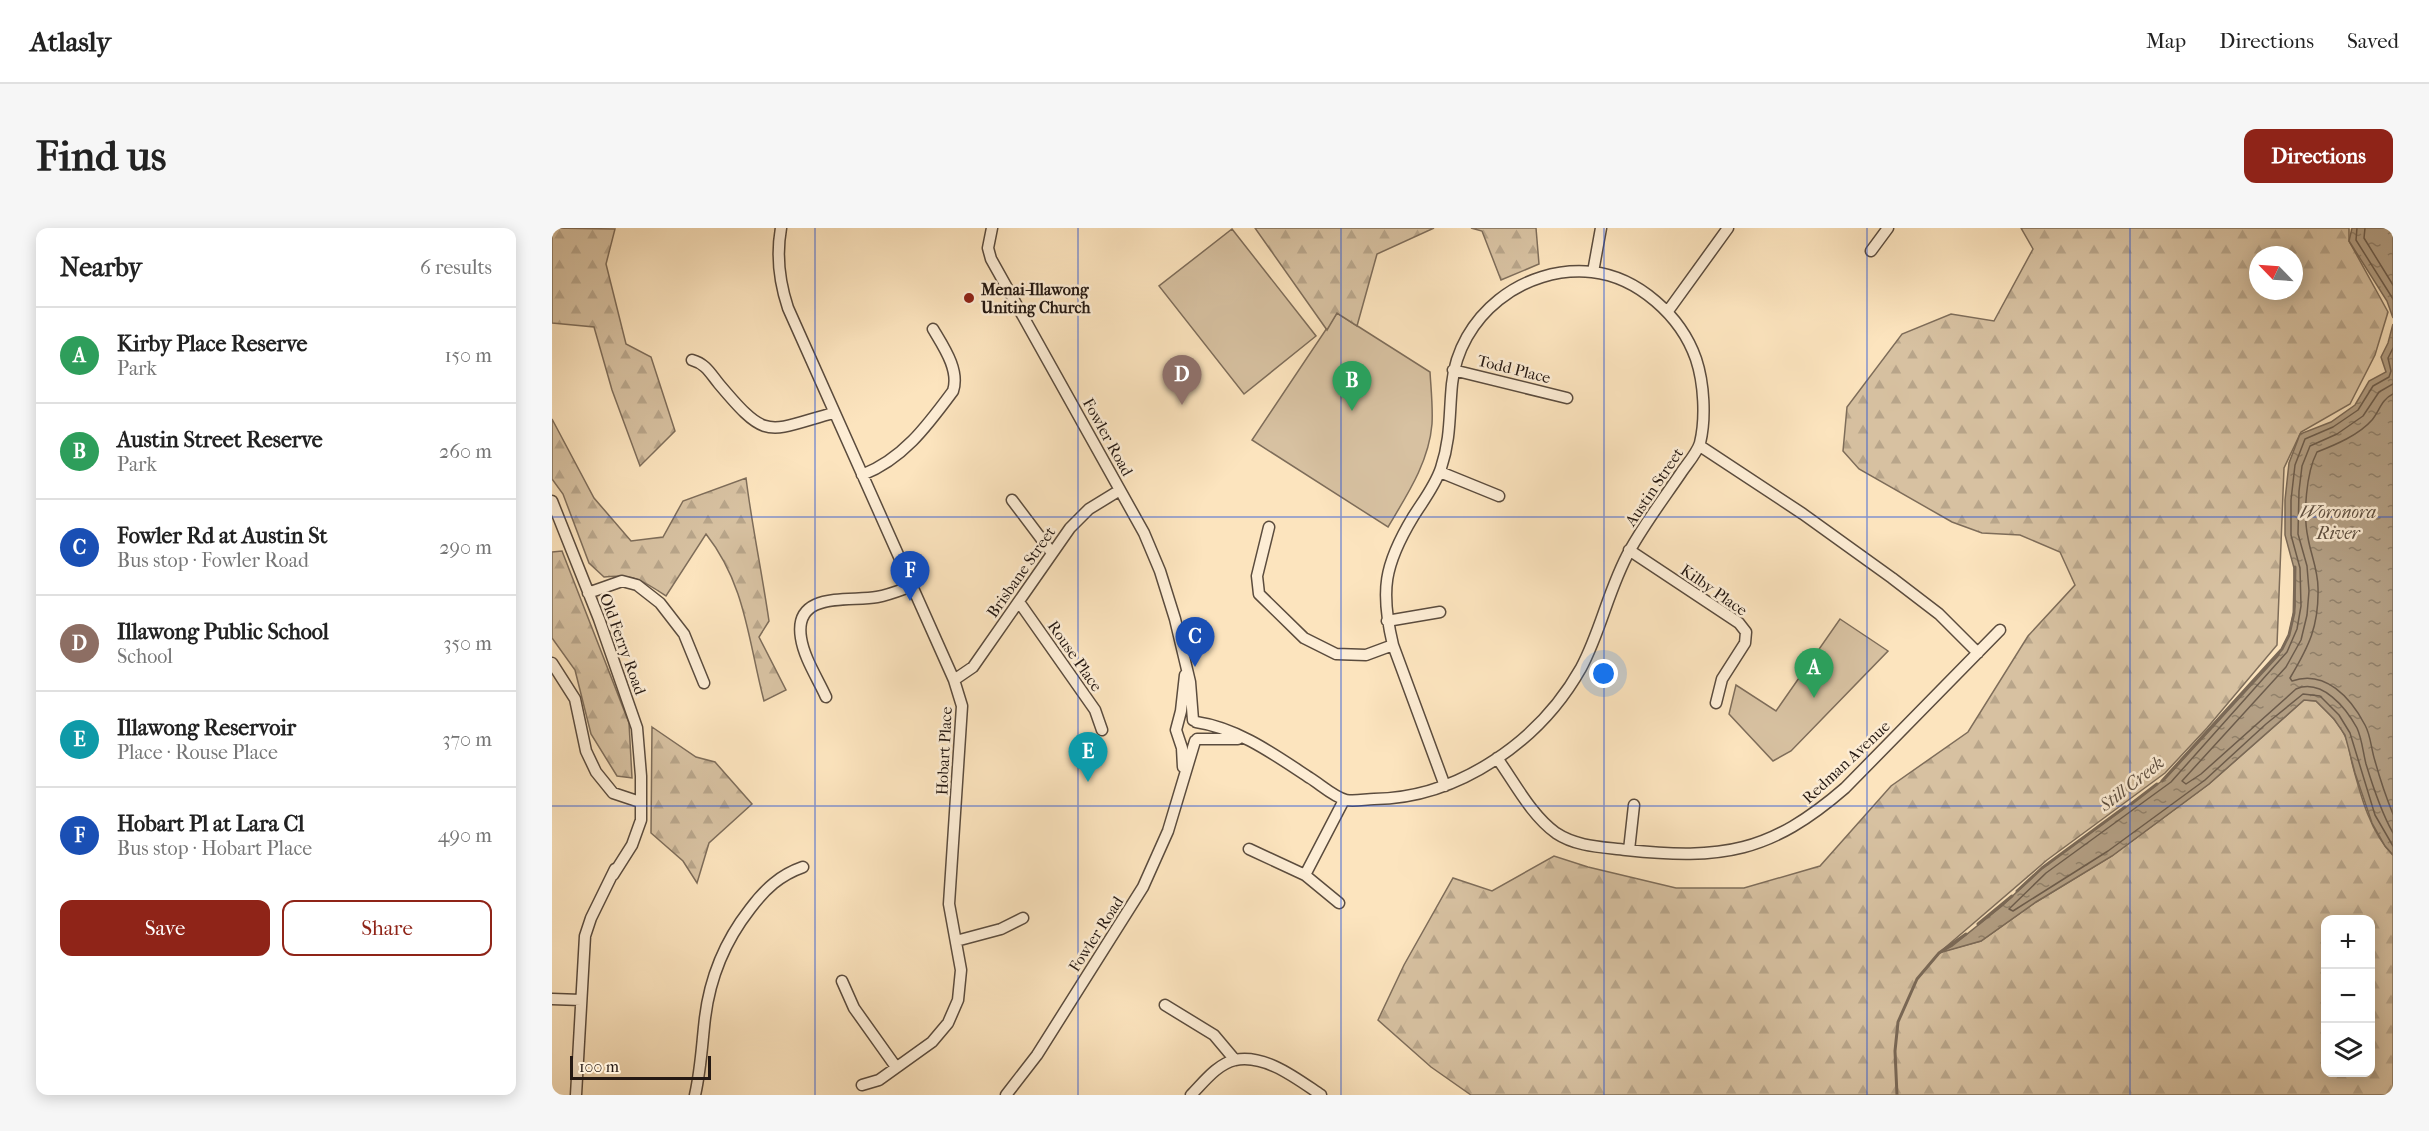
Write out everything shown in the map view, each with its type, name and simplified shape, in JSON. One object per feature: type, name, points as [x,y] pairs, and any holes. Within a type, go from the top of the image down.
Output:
[{"type":"street","name":"Hobart Place","points":[[781,228],[778,261],[782,290],[833,413],[960,694],[962,712],[949,896],[961,979],[958,1000],[952,1016],[932,1041],[879,1080],[862,1085]]},
{"type":"street","name":"Fowler Road","points":[[992,228],[988,242],[991,258],[1144,533],[1160,571],[1175,619],[1185,669],[1190,682],[1195,721]]},
{"type":"street","points":[[1593,272],[1601,228]]},
{"type":"street","points":[[1668,311],[1728,228]]},
{"type":"street","points":[[1871,251],[1888,228]]},
{"type":"street","name":"Austin Street","points":[[1344,800],[1395,799],[1426,793],[1445,786],[1497,758],[1534,730],[1558,703],[1581,668],[1629,550],[1700,446],[1703,400],[1696,359],[1685,336],[1668,311],[1631,285],[1593,272],[1554,275],[1515,287],[1480,316],[1467,334],[1453,370],[1448,447],[1440,472],[1401,538],[1392,558],[1384,597],[1387,621],[1393,645],[1445,786]]},
{"type":"street","points":[[862,474],[881,467],[900,455],[953,391],[956,381],[953,369],[933,329]]},
{"type":"street","points":[[692,360],[704,364],[744,413],[762,426],[777,429],[833,413]]},
{"type":"street","name":"Todd Place","points":[[1453,370],[1567,398]]},
{"type":"street","points":[[1700,446],[1803,514],[1892,578],[1939,614],[1978,653]]},
{"type":"street","points":[[1440,472],[1499,496]]},
{"type":"street","name":"Brisbane Street","points":[[954,680],[973,668],[1052,553],[1082,515],[1120,490]]},
{"type":"street","points":[[1012,500],[1052,553]]},
{"type":"street","name":"Old Ferry Road","points":[[552,501],[588,592],[637,728],[641,776],[641,820],[637,836],[626,857],[613,874],[591,918],[585,936],[576,1095]]},
{"type":"street","points":[[1269,527],[1257,576],[1259,594],[1304,638],[1336,654],[1366,655],[1393,645]]},
{"type":"street","name":"Kilby Place","points":[[1629,550],[1739,623],[1746,632],[1745,643],[1722,679],[1716,703]]},
{"type":"street","points":[[588,592],[622,581],[637,585],[660,603],[687,640],[704,684]]},
{"type":"street","points":[[826,698],[802,641],[801,628],[805,614],[818,603],[844,598],[876,598],[912,586]]},
{"type":"street","name":"Rouse Place","points":[[1019,602],[1095,710],[1102,730]]},
{"type":"street","points":[[1387,621],[1440,612]]},
{"type":"street","name":"Redman Avenue","points":[[1497,758],[1540,819],[1557,833],[1588,846],[1677,855],[1727,852],[1762,842],[1791,829],[1818,811],[1845,788],[2000,630]]},
{"type":"street","points":[[552,663],[575,699],[585,751],[596,772],[613,793],[640,802]]},
{"type":"street","name":"Fowler Road","points":[[1178,724],[1185,669]]},
{"type":"street","points":[[1244,739],[1196,740],[1186,743],[1178,739],[1176,730],[1178,724],[1186,719],[1221,728],[1262,747],[1344,800],[1305,875]]},
{"type":"street","points":[[1195,721],[1200,730],[1196,740]]},
{"type":"street","name":"Fowler Road","points":[[1178,739],[1183,752],[1184,774]]},
{"type":"street","name":"Fowler Road","points":[[1006,1095],[1037,1055],[1140,894],[1165,839],[1196,740]]},
{"type":"street","points":[[1629,850],[1634,805]]},
{"type":"street","points":[[1249,849],[1305,875],[1339,903]]},
{"type":"street","points":[[695,1095],[709,995],[725,948],[746,914],[770,885],[787,873],[804,867]]},
{"type":"street","points":[[956,941],[1001,929],[1023,918]]},
{"type":"street","points":[[842,981],[854,1008],[896,1067]]},
{"type":"street","points":[[552,999],[581,1000]]},
{"type":"street","points":[[1165,1005],[1214,1035],[1234,1060]]},
{"type":"street","points":[[1191,1095],[1212,1073],[1234,1060],[1260,1062],[1288,1073],[1321,1095]]},
{"type":"green space","points":[[552,228],[615,229],[606,264],[626,344],[651,357],[675,431],[640,466],[612,390],[594,327],[552,323]]},
{"type":"green space","points":[[1255,228],[1434,228],[1377,254],[1357,326],[1337,313],[1327,330]]},
{"type":"green space","points":[[1471,228],[1536,228],[1539,264],[1501,280],[1482,231]]},
{"type":"green space","points":[[2021,228],[2349,228],[2349,241],[2388,312],[2375,355],[2350,404],[2301,432],[2284,468],[2277,645],[2207,728],[2165,773],[2047,860],[1940,952],[1981,941],[2036,902],[2112,856],[2209,784],[2304,700],[2316,701],[2332,717],[2348,742],[2355,775],[2367,812],[2378,836],[2393,855],[2393,1095],[1471,1095],[1431,1067],[1378,1020],[1404,965],[1453,878],[1492,891],[1554,856],[1588,867],[1676,888],[1744,888],[1820,866],[1891,786],[1968,732],[2028,636],[2075,585],[2060,552],[2020,535],[1982,533],[1952,522],[1859,469],[1843,451],[1847,407],[1902,334],[1951,314],[1994,321],[2033,249]]},
{"type":"green space","points":[[1232,229],[1316,336],[1244,394],[1159,286]]},
{"type":"green space","points":[[1337,313],[1430,372],[1432,424],[1427,452],[1416,478],[1388,527],[1252,440]]},
{"type":"green space","points":[[552,419],[594,498],[631,541],[663,537],[683,501],[746,478],[769,621],[759,637],[786,690],[764,701],[738,593],[730,573],[706,534],[666,596],[637,579],[623,576],[604,577],[589,563],[563,494],[552,479]]},
{"type":"green space","points":[[562,551],[629,723],[632,778],[617,776],[591,734],[575,670],[552,638],[552,552]]},
{"type":"green space","points":[[1840,619],[1888,651],[1791,751],[1773,761],[1729,714],[1736,685],[1776,711]]},
{"type":"green space","points":[[652,727],[696,757],[715,762],[752,804],[709,843],[697,883],[683,861],[651,833]]},
{"type":"water","points":[[2352,228],[2393,228],[2393,318],[2387,301],[2349,241]]},
{"type":"water","name":"Woronora River","points":[[2393,324],[2393,855],[2372,823],[2345,735],[2334,719],[2316,701],[2304,700],[2209,784],[2112,856],[2036,902],[1981,941],[1939,953],[1952,946],[2002,906],[2042,868],[2166,778],[2278,656],[2289,635],[2295,606],[2294,568],[2285,535],[2285,500],[2289,463],[2300,434],[2331,422],[2355,405],[2369,381],[2386,372],[2381,357]]},
{"type":"waterway","name":"Still Creek","points":[[2162,781],[2282,649],[2289,635],[2294,613],[2295,567]]},
{"type":"waterway","name":"Still Creek","points":[[2131,804],[2157,784]]},
{"type":"waterway","name":"Still Creek","points":[[2017,891],[2042,868],[2125,807]]},
{"type":"waterway","name":"Still Creek","points":[[1978,924],[2012,896]]},
{"type":"waterway","name":"Still Creek","points":[[1897,1095],[1895,1051],[1898,1022],[1917,979],[1939,953],[1966,934]]},
{"type":"place","name":"Menai-Illawong Uniting Church","points":[[969,298]]},
{"type":"place","name":"Illawong Public School","points":[[1182,405]]},
{"type":"place","name":"Austin Street Reserve","points":[[1352,411]]},
{"type":"place","name":"Hobart Pl at Lara Cl","points":[[910,601]]},
{"type":"place","name":"Fowler Rd at Austin St","points":[[1195,667]]},
{"type":"place","name":"Kirby Place Reserve","points":[[1814,698]]},
{"type":"place","name":"Illawong Reservoir","points":[[1088,782]]}]
